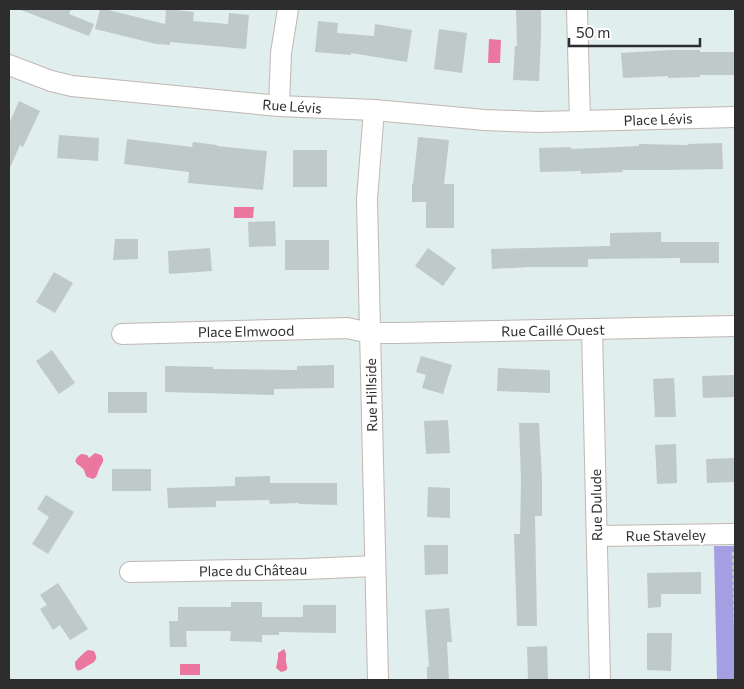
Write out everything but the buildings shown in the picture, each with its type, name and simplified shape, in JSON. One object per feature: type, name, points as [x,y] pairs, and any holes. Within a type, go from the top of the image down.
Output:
[{"type":"street","points":[[279,106],[281,52],[288,9]]},
{"type":"street","points":[[577,9],[580,121]]},
{"type":"street","name":"Rue Lévis","points":[[9,64],[51,81],[72,86],[279,106],[374,110],[485,120],[580,121]]},
{"type":"street","name":"Rue Hillside","points":[[374,110],[367,199],[378,680]]},
{"type":"street","name":"Place Lévis","points":[[580,121],[735,117]]},
{"type":"street","name":"Rue Caillé Ouest","points":[[370,333],[735,326]]},
{"type":"street","name":"Place Elmwood","points":[[122,334],[347,328],[370,333]]},
{"type":"street","name":"Rue Dulude","points":[[592,329],[600,680]]},
{"type":"street","name":"Rue Staveley","points":[[597,536],[734,534]]},
{"type":"street","name":"Place du Château","points":[[130,572],[375,566]]},
{"type":"path","points":[[734,534],[735,624]]},
{"type":"shaded area","points":[[489,39],[501,40],[500,63],[488,63]]},
{"type":"shaded area","points":[[234,207],[254,207],[253,218],[234,218]]},
{"type":"shaded area","points":[[95,453],[101,455],[103,462],[97,476],[93,479],[87,477],[84,470],[76,463],[76,459],[81,454],[87,455],[89,458]]},
{"type":"shaded area","points":[[714,546],[735,546],[735,680],[717,680]]},
{"type":"shaded area","points":[[284,649],[287,668],[281,672],[276,668],[278,653]]},
{"type":"shaded area","points":[[88,650],[94,651],[96,659],[93,663],[80,670],[76,669],[75,662]]},
{"type":"shaded area","points":[[180,664],[200,664],[200,675],[180,675]]}]
